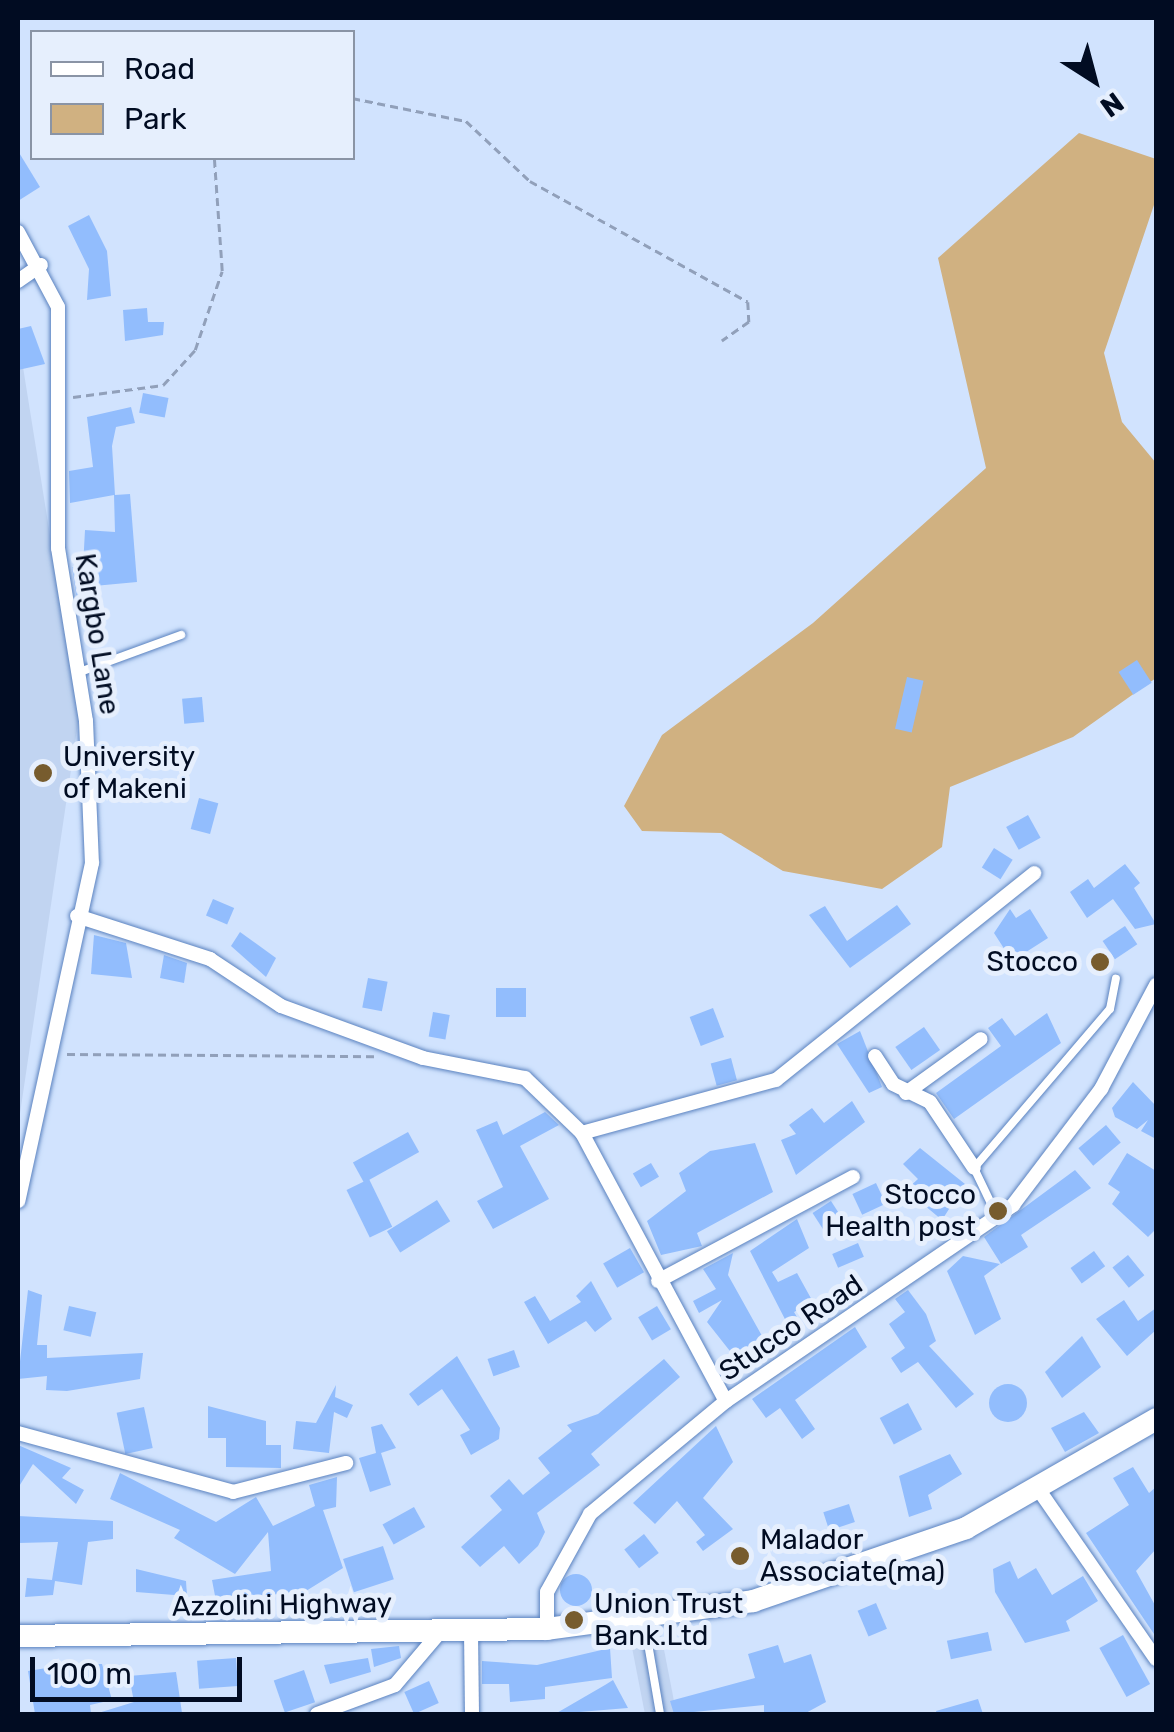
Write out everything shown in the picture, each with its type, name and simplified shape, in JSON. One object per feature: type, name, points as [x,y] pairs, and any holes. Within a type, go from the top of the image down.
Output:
[{"type":"main road","name":"Azzolini Highway","points":[[18,1636],[471,1632],[644,1620],[824,1583],[1041,1492],[1156,1419]]},
{"type":"street","name":"Kargbo Lane","points":[[18,232],[42,265],[58,308],[58,548],[77,673],[92,862],[77,916]]},
{"type":"street","points":[[18,281],[42,265]]},
{"type":"street","points":[[582,1132],[776,1080],[1034,873]]},
{"type":"street","points":[[18,1200],[77,916],[210,959],[281,1006],[422,1058],[525,1078],[582,1132],[658,1281],[726,1400]]},
{"type":"street","name":"Stucco Road","points":[[547,1629],[548,1592],[590,1514],[726,1400],[998,1219],[1080,1122],[1156,985]]},
{"type":"street","points":[[906,1093],[981,1039]]},
{"type":"street","points":[[875,1056],[906,1093],[930,1102],[974,1168]]},
{"type":"street","points":[[658,1281],[853,1177]]},
{"type":"street","points":[[18,1434],[233,1492],[346,1463]]},
{"type":"street","points":[[1041,1492],[1156,1659]]},
{"type":"street","points":[[317,1714],[395,1686],[440,1632]]},
{"type":"street","points":[[471,1632],[472,1714]]},
{"type":"lane","points":[[77,673],[181,635]]},
{"type":"lane","points":[[998,1219],[974,1168],[1110,1009],[1116,979]]},
{"type":"lane","points":[[644,1620],[660,1714]]},
{"type":"path","points":[[355,99],[466,120],[530,182],[748,302],[749,322],[722,341]]},
{"type":"path","points":[[56,396],[149,390],[195,350],[222,271],[214,160]]},
{"type":"path","points":[[51,1052],[101,1060],[387,1056]]},
{"type":"shaded area","name":"University of Makeni","points":[[18,336],[79,716],[18,1127]]},
{"type":"shaded area","points":[[660,1629],[677,1714],[645,1714],[630,1635]]},
{"type":"green space","points":[[1079,133],[1156,159],[1156,199],[1104,353],[1122,422],[1156,463],[1156,678],[1073,737],[950,787],[942,847],[882,889],[783,871],[721,833],[642,831],[624,806],[662,735],[813,623],[986,468],[938,258]]},
{"type":"building","points":[[18,151],[40,187],[18,201]]},
{"type":"building","points":[[89,215],[107,251],[111,296],[87,300],[89,269],[68,226]]},
{"type":"building","points":[[147,308],[148,322],[164,322],[163,335],[125,341],[123,310]]},
{"type":"building","points":[[31,326],[45,364],[18,370],[18,329]]},
{"type":"building","points":[[143,393],[169,398],[165,418],[139,413]]},
{"type":"building","points":[[131,407],[135,423],[116,427],[112,446],[115,495],[130,494],[137,582],[94,586],[94,599],[77,600],[72,567],[83,567],[85,530],[115,532],[114,495],[70,503],[69,471],[93,467],[87,417]]},
{"type":"building","points":[[1137,660],[1152,683],[1133,695],[1119,672]]},
{"type":"building","points":[[907,677],[924,681],[912,732],[895,729]]},
{"type":"building","points":[[202,697],[204,722],[184,724],[182,699]]},
{"type":"building","points":[[199,798],[218,803],[210,834],[191,829]]},
{"type":"building","points":[[1028,815],[1041,838],[1019,850],[1006,827]]},
{"type":"building","points":[[994,848],[1013,860],[1000,879],[982,868]]},
{"type":"building","points":[[1125,864],[1140,883],[1134,888],[1156,924],[1135,929],[1113,899],[1087,918],[1070,892],[1088,879],[1094,888]]},
{"type":"building","points":[[213,899],[234,908],[227,925],[206,916]]},
{"type":"building","points":[[897,905],[911,924],[850,968],[809,915],[825,906],[847,941]]},
{"type":"building","points":[[1010,909],[1016,918],[1030,909],[1048,938],[1012,961],[994,933]]},
{"type":"building","points":[[1125,926],[1137,944],[1115,959],[1103,941]]},
{"type":"building","points":[[240,932],[276,958],[266,977],[231,946]]},
{"type":"building","points":[[94,935],[126,943],[132,978],[91,974]]},
{"type":"building","points":[[164,955],[187,963],[184,983],[160,978]]},
{"type":"building","points":[[368,978],[388,982],[382,1011],[362,1007]]},
{"type":"building","points":[[496,988],[526,988],[526,1017],[496,1017]]},
{"type":"building","points":[[713,1008],[724,1037],[701,1046],[690,1017]]},
{"type":"building","points":[[433,1012],[450,1015],[445,1040],[429,1037]]},
{"type":"building","points":[[1047,1013],[1061,1043],[954,1119],[936,1093],[1001,1046],[988,1028],[1002,1018],[1015,1036]]},
{"type":"building","points":[[924,1027],[940,1050],[911,1070],[895,1047]]},
{"type":"building","points":[[860,1031],[882,1087],[869,1093],[837,1044]]},
{"type":"building","points":[[731,1058],[737,1080],[717,1086],[711,1063]]},
{"type":"building","points":[[1133,1082],[1156,1106],[1156,1139],[1141,1131],[1148,1120],[1137,1129],[1115,1117],[1112,1108]]},
{"type":"building","points":[[852,1101],[865,1122],[796,1175],[781,1140],[796,1134],[789,1125],[812,1108],[824,1123]]},
{"type":"building","points":[[545,1112],[559,1125],[520,1146],[549,1199],[493,1229],[477,1201],[503,1187],[476,1130],[497,1121],[503,1135]]},
{"type":"building","points":[[1106,1125],[1121,1143],[1093,1166],[1078,1148]]},
{"type":"building","points":[[408,1132],[419,1152],[364,1183],[353,1163]]},
{"type":"building","points":[[755,1143],[773,1192],[697,1233],[702,1246],[661,1255],[647,1221],[686,1191],[679,1173],[710,1151]]},
{"type":"building","points":[[920,1148],[965,1184],[942,1220],[906,1190],[918,1179],[903,1164]]},
{"type":"building","points":[[1127,1153],[1156,1171],[1156,1229],[1148,1237],[1112,1204],[1120,1192],[1108,1184]]},
{"type":"building","points":[[651,1163],[659,1177],[641,1187],[633,1174]]},
{"type":"building","points":[[1075,1170],[1091,1188],[1021,1235],[1028,1247],[1001,1264],[984,1237]]},
{"type":"building","points":[[369,1179],[392,1227],[370,1238],[347,1190]]},
{"type":"building","points":[[876,1183],[886,1204],[862,1215],[852,1194]]},
{"type":"building","points":[[437,1200],[450,1221],[400,1252],[387,1231]]},
{"type":"building","points":[[831,1201],[846,1224],[827,1236],[813,1213]]},
{"type":"building","points":[[797,1219],[809,1248],[772,1272],[778,1282],[797,1273],[813,1302],[794,1312],[800,1322],[789,1327],[750,1251]]},
{"type":"building","points":[[858,1243],[864,1257],[838,1268],[832,1254]]},
{"type":"building","points":[[630,1248],[644,1272],[617,1288],[603,1264]]},
{"type":"building","points":[[1094,1251],[1105,1266],[1082,1283],[1071,1268]]},
{"type":"building","points":[[733,1253],[728,1275],[767,1345],[737,1360],[707,1322],[722,1300],[699,1313],[693,1301],[716,1289],[703,1269]]},
{"type":"building","points":[[1128,1255],[1144,1275],[1129,1288],[1112,1268]]},
{"type":"building","points":[[963,1256],[1000,1264],[984,1276],[1001,1319],[975,1335],[947,1271]]},
{"type":"building","points":[[591,1281],[612,1319],[595,1332],[586,1321],[548,1344],[524,1302],[535,1296],[550,1321],[581,1302],[576,1296]]},
{"type":"building","points":[[28,1290],[42,1295],[37,1345],[47,1345],[47,1358],[143,1353],[140,1379],[67,1391],[46,1390],[47,1376],[18,1379]]},
{"type":"building","points":[[908,1290],[926,1314],[936,1341],[929,1346],[974,1394],[956,1408],[918,1362],[901,1373],[891,1358],[905,1348],[889,1324],[905,1312],[895,1299]]},
{"type":"building","points":[[1124,1300],[1138,1321],[1156,1308],[1156,1330],[1127,1356],[1096,1319]]},
{"type":"building","points":[[69,1306],[96,1312],[91,1337],[63,1330]]},
{"type":"building","points":[[657,1306],[671,1329],[652,1340],[638,1317]]},
{"type":"building","points":[[855,1327],[867,1347],[795,1400],[815,1429],[802,1439],[780,1408],[766,1418],[752,1399]]},
{"type":"building","points":[[1082,1336],[1101,1367],[1062,1398],[1045,1372]]},
{"type":"building","points":[[514,1350],[520,1367],[493,1376],[488,1359]]},
{"type":"building","points":[[457,1356],[500,1428],[499,1439],[471,1455],[460,1435],[470,1430],[442,1389],[418,1406],[409,1394]]},
{"type":"building","points":[[664,1359],[680,1377],[591,1454],[600,1465],[537,1513],[545,1532],[538,1546],[519,1564],[504,1546],[480,1567],[461,1547],[502,1510],[490,1496],[509,1479],[523,1495],[550,1473],[538,1458],[572,1431],[567,1425],[598,1414]]},
{"type":"building","points":[[1008,1384],[1022,1389],[1027,1403],[1022,1417],[1008,1422],[994,1417],[989,1403],[994,1389]]},
{"type":"building","points":[[336,1385],[335,1397],[353,1405],[347,1418],[334,1412],[329,1453],[293,1449],[296,1421],[316,1423]]},
{"type":"building","points":[[908,1403],[922,1429],[894,1445],[880,1418]]},
{"type":"building","points":[[208,1406],[266,1421],[266,1445],[281,1445],[281,1468],[226,1467],[226,1438],[208,1438]]},
{"type":"building","points":[[144,1407],[153,1448],[125,1454],[117,1413]]},
{"type":"building","points":[[1084,1412],[1099,1433],[1065,1452],[1051,1428]]},
{"type":"building","points":[[382,1424],[396,1448],[381,1453],[391,1485],[370,1492],[359,1458],[376,1453],[371,1427]]},
{"type":"building","points":[[716,1426],[733,1462],[703,1498],[733,1529],[703,1551],[696,1542],[705,1535],[677,1501],[655,1524],[633,1503]]},
{"type":"building","points":[[18,1445],[71,1468],[62,1478],[84,1490],[76,1504],[33,1464],[18,1488]]},
{"type":"building","points":[[950,1454],[962,1474],[928,1495],[932,1509],[909,1517],[899,1476]]},
{"type":"building","points":[[1133,1467],[1149,1493],[1156,1487],[1156,1549],[1136,1571],[1156,1607],[1156,1637],[1086,1533],[1129,1505],[1113,1478]]},
{"type":"building","points":[[120,1473],[216,1522],[256,1497],[273,1526],[315,1506],[309,1485],[337,1477],[336,1507],[323,1510],[343,1568],[306,1591],[216,1601],[212,1580],[271,1571],[268,1532],[235,1574],[174,1538],[180,1530],[110,1499]]},
{"type":"building","points":[[849,1504],[855,1522],[829,1530],[823,1512]]},
{"type":"building","points":[[414,1507],[425,1527],[394,1545],[383,1524]]},
{"type":"building","points":[[18,1516],[113,1521],[113,1539],[88,1542],[82,1585],[55,1581],[53,1595],[25,1597],[27,1578],[52,1580],[58,1542],[18,1543]]},
{"type":"building","points":[[644,1534],[659,1553],[639,1568],[624,1549]]},
{"type":"building","points":[[383,1546],[394,1579],[354,1592],[343,1559]]},
{"type":"building","points":[[1010,1561],[1018,1579],[1036,1568],[1052,1595],[1083,1576],[1098,1601],[1066,1621],[1070,1631],[1025,1643],[995,1592],[993,1569]]},
{"type":"building","points":[[136,1569],[186,1581],[187,1596],[136,1592]]},
{"type":"building","points":[[576,1574],[588,1578],[592,1590],[588,1602],[576,1606],[564,1602],[560,1590],[564,1578]]},
{"type":"building","points":[[876,1603],[887,1629],[869,1637],[858,1611]]},
{"type":"building","points":[[988,1632],[992,1651],[951,1659],[947,1641]]},
{"type":"building","points":[[1123,1635],[1150,1684],[1127,1697],[1099,1648]]},
{"type":"building","points":[[778,1645],[784,1663],[811,1654],[826,1702],[804,1714],[764,1714],[764,1705],[674,1714],[670,1701],[755,1678],[748,1654]]},
{"type":"building","points":[[399,1646],[401,1658],[374,1667],[371,1649]]},
{"type":"building","points":[[610,1648],[612,1678],[545,1687],[545,1699],[510,1702],[509,1684],[482,1684],[482,1661],[537,1665]]},
{"type":"building","points":[[236,1658],[238,1686],[199,1689],[197,1661]]},
{"type":"building","points":[[368,1658],[371,1672],[330,1684],[324,1665]]},
{"type":"building","points":[[91,1664],[102,1664],[112,1700],[90,1705],[91,1714],[35,1714],[28,1671],[59,1666],[62,1684],[91,1679]]},
{"type":"building","points":[[304,1670],[315,1702],[285,1713],[274,1680]]},
{"type":"building","points":[[176,1672],[182,1713],[95,1714],[134,1702],[129,1676]]},
{"type":"building","points":[[613,1680],[628,1708],[555,1714],[605,1685]]},
{"type":"building","points":[[429,1681],[439,1703],[414,1714],[404,1692]]},
{"type":"building","points":[[978,1699],[983,1714],[936,1711]]},
{"type":"place","name":"University of Makeni","points":[[43,773]]},
{"type":"place","name":"Stocco","points":[[1100,962]]},
{"type":"place","name":"Stocco Health post","points":[[998,1211]]},
{"type":"place","name":"Malador Associate(ma)","points":[[740,1556]]},
{"type":"place","name":"Union Trust Bank.Ltd","points":[[574,1620]]}]
